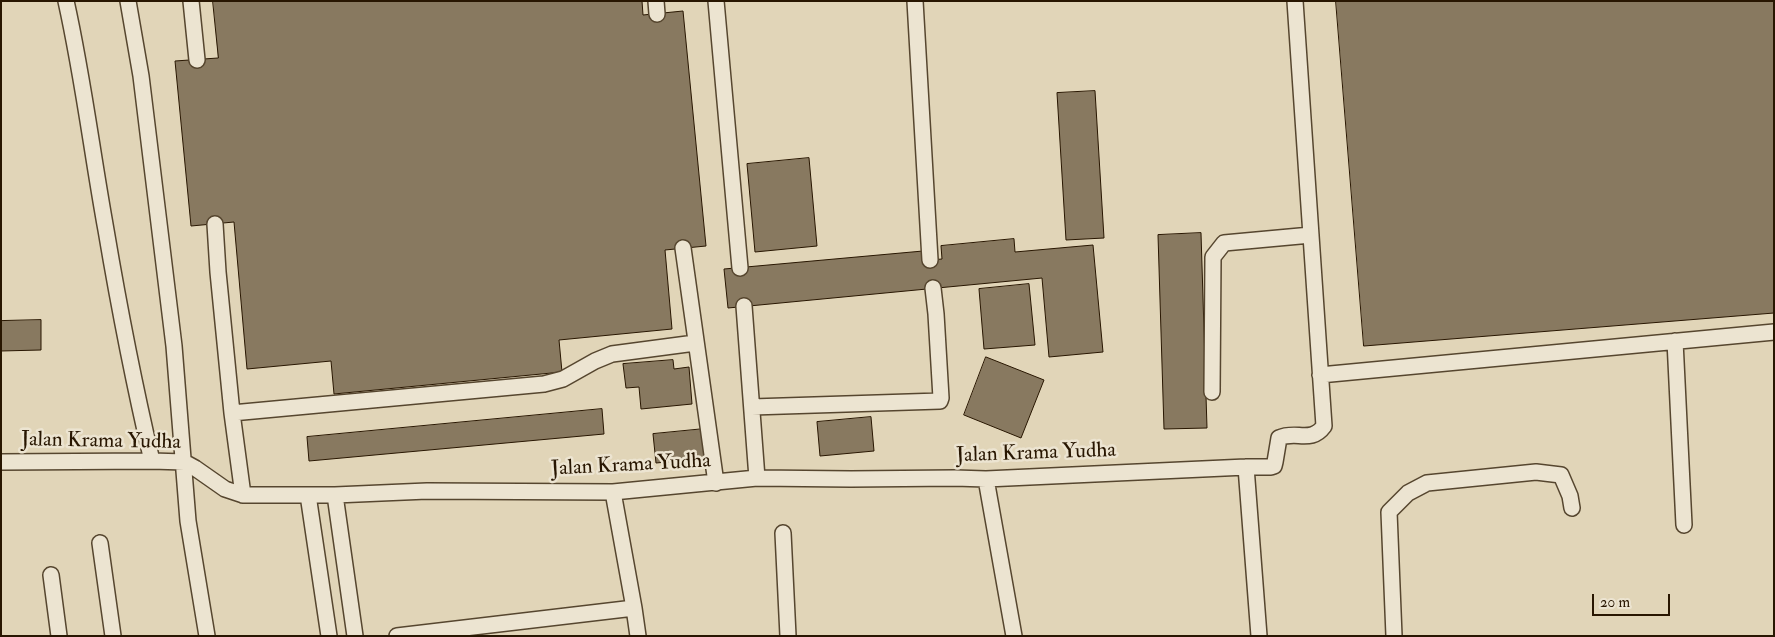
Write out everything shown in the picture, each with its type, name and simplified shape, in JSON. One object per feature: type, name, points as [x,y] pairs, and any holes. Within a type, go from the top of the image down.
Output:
[{"type":"lane","points":[[66,1],[90,123],[109,248],[152,460]]},
{"type":"lane","points":[[128,1],[141,76],[174,346],[188,522],[207,636]]},
{"type":"lane","points":[[191,1],[197,60]]},
{"type":"lane","points":[[716,1],[740,268]]},
{"type":"lane","points":[[915,1],[930,260]]},
{"type":"lane","points":[[1295,1],[1320,374],[1774,332]]},
{"type":"lane","points":[[215,224],[232,413],[242,495]]},
{"type":"lane","points":[[1212,392],[1213,256],[1224,243],[1311,235]]},
{"type":"lane","points":[[683,248],[716,483]]},
{"type":"lane","points":[[752,407],[940,401],[937,324],[933,288]]},
{"type":"lane","points":[[744,306],[757,478]]},
{"type":"lane","points":[[1675,341],[1684,525]]},
{"type":"lane","points":[[232,413],[544,384],[563,379],[612,354],[695,343]]},
{"type":"lane","name":"Jalan Krama Yudha","points":[[1,462],[152,460],[184,462],[225,489],[242,495],[335,495],[427,491],[613,492],[757,478],[986,479],[1246,466],[1271,467],[1274,466],[1279,438],[1284,435],[1312,436],[1320,432],[1324,426],[1320,374]]},
{"type":"lane","points":[[1246,466],[1259,636]]},
{"type":"lane","points":[[1394,636],[1389,512],[1408,493],[1426,483],[1536,472],[1561,475],[1570,496],[1572,508]]},
{"type":"lane","points":[[986,479],[1014,636]]},
{"type":"lane","points":[[613,492],[638,636]]},
{"type":"lane","points":[[308,495],[329,636]]},
{"type":"lane","points":[[335,495],[356,636]]},
{"type":"lane","points":[[784,533],[788,636]]},
{"type":"lane","points":[[100,543],[113,636]]},
{"type":"lane","points":[[50,575],[59,636]]},
{"type":"lane","points":[[397,636],[471,632],[634,608]]},
{"type":"building","points":[[213,1],[642,1],[643,15],[683,11],[706,246],[665,250],[672,329],[559,340],[562,372],[334,394],[331,361],[247,369],[234,222],[191,226],[175,61],[218,58]]},
{"type":"building","points":[[1336,1],[1774,1],[1774,313],[1364,346]]},
{"type":"building","points":[[1095,91],[1104,238],[1066,240],[1057,93]]},
{"type":"building","points":[[809,158],[817,246],[755,252],[747,164]]},
{"type":"building","points":[[1201,233],[1207,428],[1164,429],[1158,235]]},
{"type":"building","points":[[1014,239],[1015,252],[1093,245],[1103,352],[1049,357],[1042,278],[728,308],[724,269],[923,251],[930,260],[942,259],[941,246]]},
{"type":"building","points":[[1029,284],[1035,345],[984,349],[979,289]]},
{"type":"building","points":[[41,320],[41,350],[1,351],[1,321]]},
{"type":"building","points":[[986,357],[1044,380],[1021,438],[964,415]]},
{"type":"building","points":[[673,360],[674,369],[689,367],[692,404],[641,409],[639,387],[626,388],[623,364]]},
{"type":"building","points":[[602,409],[604,434],[309,461],[307,437]]},
{"type":"building","points":[[871,417],[874,451],[820,456],[817,422]]},
{"type":"building","points":[[704,429],[707,458],[656,463],[653,434]]}]
